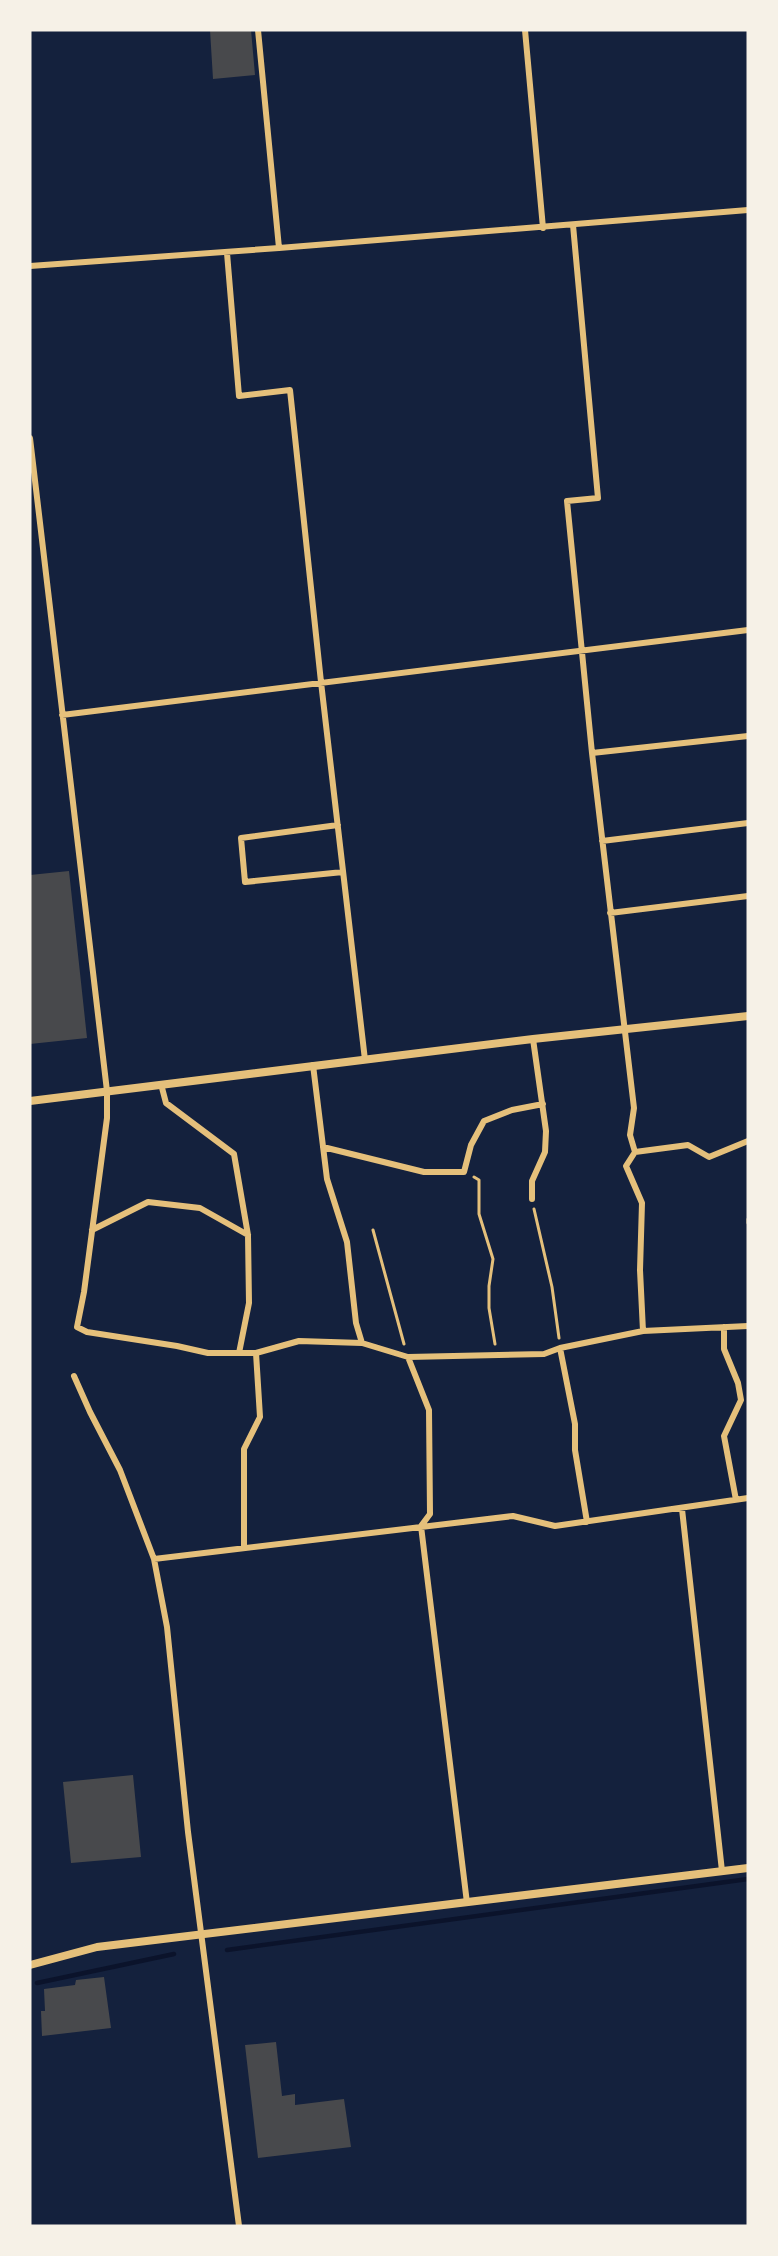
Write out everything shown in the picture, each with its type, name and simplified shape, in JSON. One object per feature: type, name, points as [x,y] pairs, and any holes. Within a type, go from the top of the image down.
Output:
[{"type":"street","points":[[258,30],[279,248]]},
{"type":"street","points":[[525,30],[543,228]]},
{"type":"street","points":[[30,266],[227,253],[748,210]]},
{"type":"street","points":[[573,225],[598,498],[567,501],[592,753],[634,1108],[630,1135],[635,1152],[626,1166],[642,1203],[640,1270],[643,1331]]},
{"type":"street","points":[[227,253],[239,396],[290,390],[365,1060]]},
{"type":"street","points":[[30,438],[107,1091],[106,1118],[92,1230],[77,1327],[87,1332],[208,1353],[256,1353],[299,1341],[362,1343],[408,1357],[544,1354],[560,1348],[643,1331],[748,1326]]},
{"type":"street","points":[[62,715],[748,630]]},
{"type":"street","points":[[592,753],[748,736]]},
{"type":"street","points":[[602,841],[748,823]]},
{"type":"street","points":[[338,825],[241,838],[245,882],[343,872]]},
{"type":"street","points":[[610,913],[748,896]]},
{"type":"street","points":[[30,1101],[313,1065],[748,1016]]},
{"type":"street","points":[[532,1199],[532,1181],[545,1152],[546,1131],[533,1039]]},
{"type":"street","points":[[313,1065],[327,1179],[347,1242],[356,1323],[362,1343]]},
{"type":"street","points":[[161,1084],[166,1103],[234,1154],[248,1235],[249,1304],[239,1353]]},
{"type":"street","points":[[323,1147],[424,1172],[464,1172],[471,1145],[484,1120],[512,1110],[543,1104]]},
{"type":"street","points":[[635,1152],[688,1145],[709,1157],[748,1142]]},
{"type":"street","points":[[92,1230],[148,1202],[200,1208],[248,1235]]},
{"type":"street","points":[[724,1327],[724,1349],[738,1383],[741,1400],[724,1436],[736,1500]]},
{"type":"street","points":[[560,1348],[575,1424],[575,1450],[587,1522]]},
{"type":"street","points":[[244,1548],[244,1449],[260,1417],[256,1353]]},
{"type":"street","points":[[408,1357],[429,1410],[430,1515],[421,1526],[467,1902]]},
{"type":"street","points":[[74,1376],[120,1470],[154,1559],[167,1627],[188,1832],[239,2226]]},
{"type":"street","points":[[154,1559],[513,1516],[555,1526],[748,1498]]},
{"type":"street","points":[[682,1509],[722,1871]]},
{"type":"street","points":[[30,1965],[97,1947],[748,1868]]},
{"type":"path","points":[[464,1172],[479,1180],[479,1214],[494,1259],[489,1286],[489,1308],[495,1335],[495,1356]]},
{"type":"path","points":[[532,1199],[552,1287],[560,1348]]},
{"type":"path","points":[[373,1230],[408,1357]]},
{"type":"building","points":[[210,30],[251,30],[255,75],[213,79]]},
{"type":"building","points":[[69,871],[87,1038],[30,1044],[30,875]]},
{"type":"building","points":[[133,1775],[141,1857],[71,1863],[63,1782]]},
{"type":"building","points":[[104,1977],[111,2028],[42,2036],[41,2011],[45,2011],[44,1989],[75,1985],[76,1980]]},
{"type":"building","points":[[276,2042],[282,2096],[295,2094],[295,2105],[344,2099],[351,2147],[258,2158],[245,2045]]},
{"type":"waterway","points":[[227,1950],[748,1879]]},
{"type":"waterway","points":[[37,1983],[174,1954]]}]
